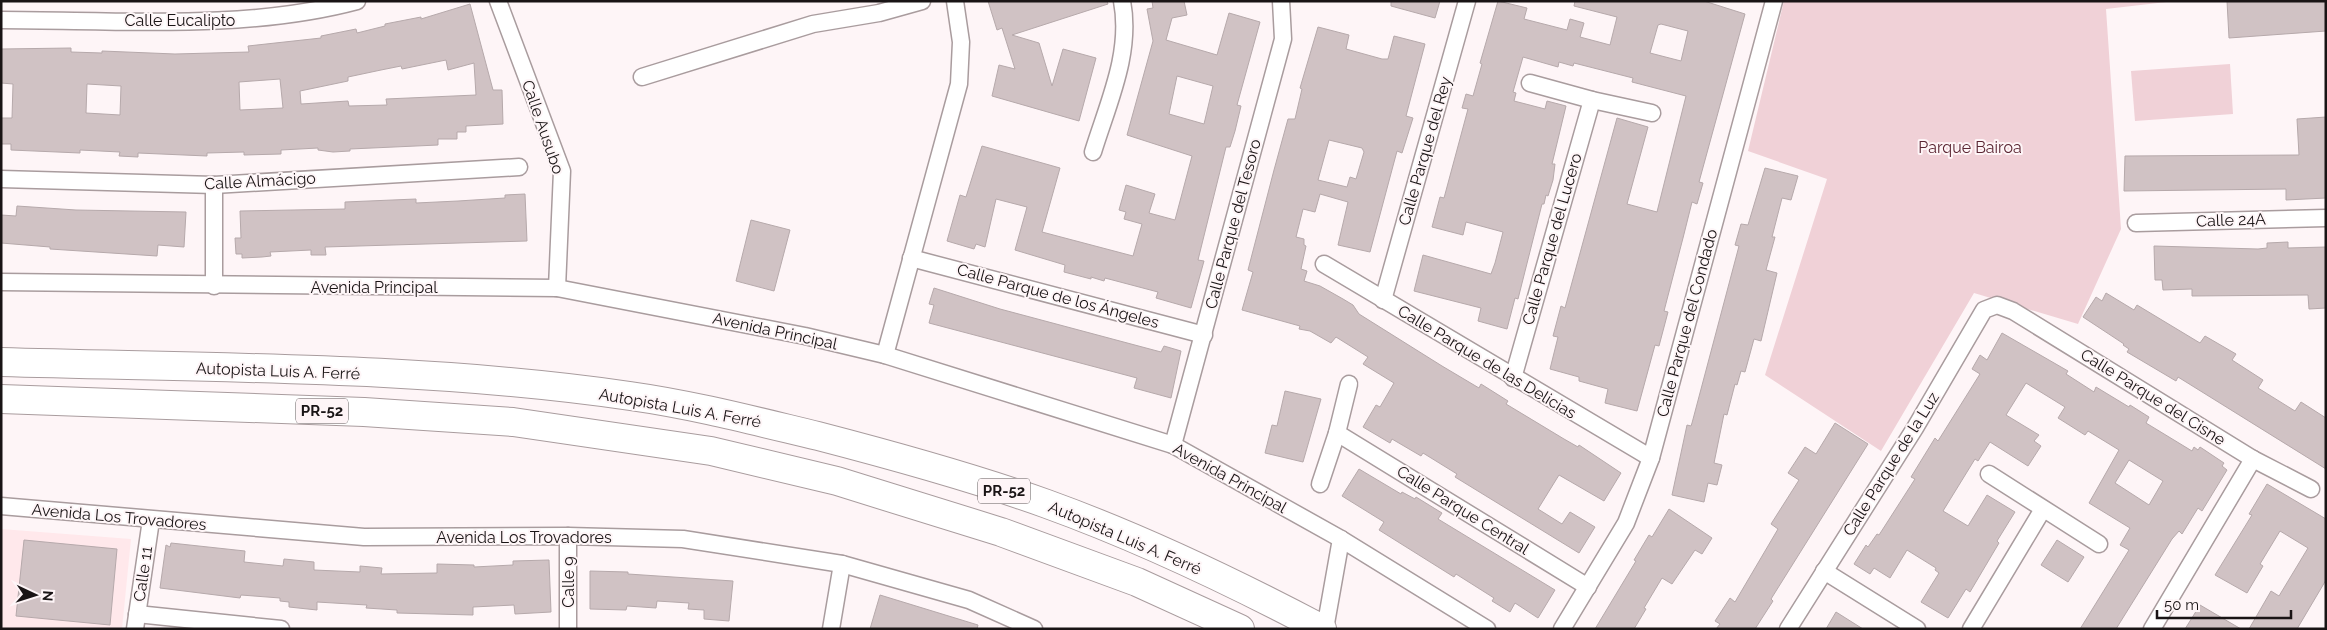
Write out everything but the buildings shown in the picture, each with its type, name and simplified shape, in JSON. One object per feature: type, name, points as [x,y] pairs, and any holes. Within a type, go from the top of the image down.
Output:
[{"type":"highway","name":"Autopista Luis A. Ferré","points":[[1,362],[374,374],[510,382],[630,396],[716,411],[873,450],[1048,505],[1175,557],[1323,629]]},
{"type":"highway","name":"PR-52","points":[[1,399],[364,412],[494,420],[711,451],[837,481],[1001,532],[1137,582],[1240,629]]},
{"type":"street","name":"Calle Eucalipto","points":[[1,20],[241,21],[332,8],[357,1]]},
{"type":"street","name":"Calle Ausubo","points":[[498,1],[562,172],[557,288]]},
{"type":"street","points":[[642,77],[813,24],[879,12],[922,1]]},
{"type":"street","points":[[885,355],[959,84],[961,42],[955,1]]},
{"type":"street","points":[[1093,152],[1124,50],[1125,18],[1122,1]]},
{"type":"street","name":"Calle Parque del Tesoro","points":[[1173,446],[1283,38],[1281,1]]},
{"type":"street","name":"Calle Parque del Rey","points":[[1383,300],[1467,1]]},
{"type":"street","name":"Calle Parque del Condado","points":[[1562,629],[1626,523],[1651,458],[1774,1]]},
{"type":"street","points":[[1530,83],[1592,100],[1652,113]]},
{"type":"street","name":"Calle Parque del Lucero","points":[[1513,378],[1592,100]]},
{"type":"street","name":"Calle Almácigo","points":[[1,179],[214,185],[519,167]]},
{"type":"street","points":[[214,185],[214,286]]},
{"type":"street","name":"Calle 24A","points":[[2136,223],[2326,218]]},
{"type":"street","name":"Calle Parque de los Ángeles","points":[[911,258],[1204,335]]},
{"type":"street","name":"Calle Parque de las Delicias","points":[[1324,264],[1513,378],[1651,458]]},
{"type":"street","name":"Avenida Principal","points":[[1,282],[214,286],[557,288],[805,336],[885,355],[1173,446],[1341,539],[1487,629]]},
{"type":"street","name":"Calle Parque del Cisne","points":[[1997,305],[2013,311],[2254,459],[2311,489]]},
{"type":"street","name":"Calle Parque de la Luz","points":[[1788,629],[1915,428],[1984,310],[1997,305]]},
{"type":"street","points":[[1320,484],[1337,433],[1349,384]]},
{"type":"street","name":"Calle Parque Central","points":[[1337,433],[1588,587]]},
{"type":"street","points":[[2152,629],[2254,459]]},
{"type":"street","points":[[1989,474],[2099,544]]},
{"type":"street","name":"Avenida Los Trovadores","points":[[1,506],[364,537],[568,536],[683,539],[842,564],[968,600],[1034,629]]},
{"type":"street","points":[[1971,629],[2043,509]]},
{"type":"street","name":"Calle 11","points":[[136,621],[151,520]]},
{"type":"street","name":"Calle 9","points":[[568,536],[568,629]]},
{"type":"street","points":[[1323,629],[1341,539]]},
{"type":"street","points":[[831,629],[842,564]]},
{"type":"street","points":[[1824,572],[1917,629]]},
{"type":"street","points":[[136,621],[281,629]]},
{"type":"shaded area","points":[[1,529],[131,539],[122,629],[1,629]]},
{"type":"green space","name":"Parque Bairoa","points":[[1784,1],[2175,1],[2106,9],[2121,229],[2078,324],[1974,293],[1881,451],[1765,375],[1827,179],[1748,151]]},
{"type":"green space","points":[[2230,64],[2233,114],[2135,121],[2131,71]]}]
